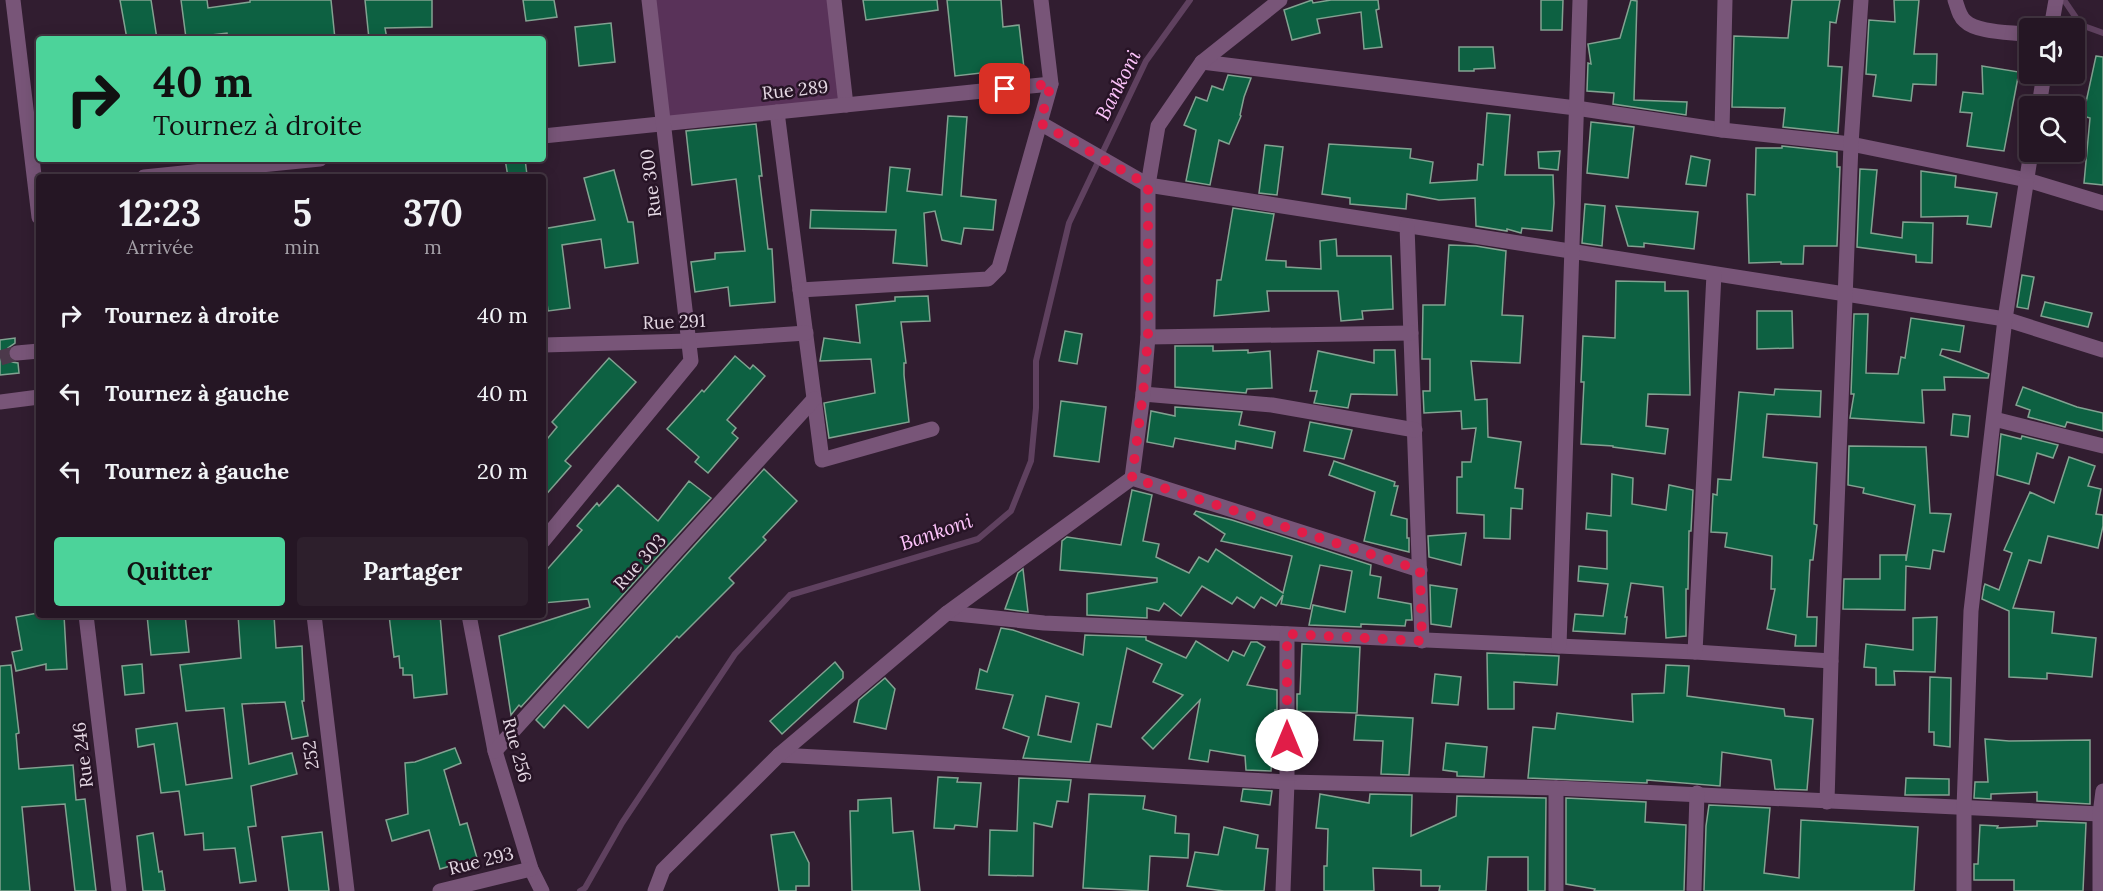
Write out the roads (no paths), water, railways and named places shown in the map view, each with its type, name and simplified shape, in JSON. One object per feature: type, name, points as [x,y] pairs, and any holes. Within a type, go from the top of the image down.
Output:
[{"type":"street","points":[[13,0],[36,180]]},
{"type":"street","name":"Rue 300","points":[[546,537],[691,361],[649,0]]},
{"type":"street","points":[[834,0],[846,105]]},
{"type":"street","points":[[800,290],[988,279],[999,268],[1051,84],[1041,0]]},
{"type":"street","points":[[655,891],[663,870],[779,755],[947,614],[1132,478],[1148,337],[1148,185],[1158,126],[1202,62],[1280,0]]},
{"type":"street","points":[[1558,646],[1580,0]]},
{"type":"street","points":[[1722,130],[1725,0]]},
{"type":"street","points":[[1827,802],[1830,661],[1847,294],[1851,144],[1861,0]]},
{"type":"street","points":[[1955,0],[1960,15],[1966,23],[1977,28],[2019,33]]},
{"type":"street","points":[[2053,18],[2056,0]]},
{"type":"street","points":[[1202,62],[1576,108],[1722,130],[1851,144],[2027,180],[2103,203]]},
{"type":"street","name":"Rue 289","points":[[546,136],[1051,84]]},
{"type":"street","points":[[777,112],[822,460],[932,429]]},
{"type":"street","points":[[1040,123],[1148,185],[2006,319],[2103,350]]},
{"type":"street","points":[[173,174],[291,162]]},
{"type":"street","points":[[1964,891],[1964,808],[1971,611],[2006,319],[2030,162]]},
{"type":"street","points":[[1407,226],[1422,641]]},
{"type":"street","points":[[1695,652],[1713,273]]},
{"type":"street","name":"Rue 291","points":[[546,345],[689,341],[806,333]]},
{"type":"street","points":[[1148,337],[1411,333]]},
{"type":"street","points":[[17,353],[36,351]]},
{"type":"street","points":[[1143,394],[1272,405],[1415,430]]},
{"type":"street","points":[[0,402],[36,397]]},
{"type":"street","name":"Rue 303","points":[[495,751],[814,399]]},
{"type":"street","points":[[1994,419],[2103,446]]},
{"type":"street","points":[[1132,478],[1420,570]]},
{"type":"street","points":[[947,614],[1044,623],[1695,652],[1830,661]]},
{"type":"street","name":"Rue 246","points":[[86,618],[119,891]]},
{"type":"street","name":"252","points":[[314,618],[347,891]]},
{"type":"street","name":"Rue 256","points":[[470,622],[495,751],[531,869],[541,889]]},
{"type":"street","points":[[1283,891],[1287,783],[1287,634]]},
{"type":"street","points":[[779,755],[1287,783],[1697,793],[1827,802],[2100,814]]},
{"type":"street","points":[[1556,788],[1556,891]]},
{"type":"street","points":[[2100,891],[2100,814],[2103,791]]},
{"type":"street","points":[[1694,891],[1697,793]]},
{"type":"street","name":"Rue 293","points":[[440,891],[531,869]]},
{"type":"waterway","name":"Bankoni","points":[[580,891],[585,888],[622,823],[735,654],[790,595],[978,539],[1011,511],[1031,461],[1036,408],[1036,361],[1069,223],[1146,61],[1190,0]]},
{"type":"waterway","points":[[2064,0],[2081,25],[2103,33]]},
{"type":"tunnel","points":[[0,358],[17,353]]}]
